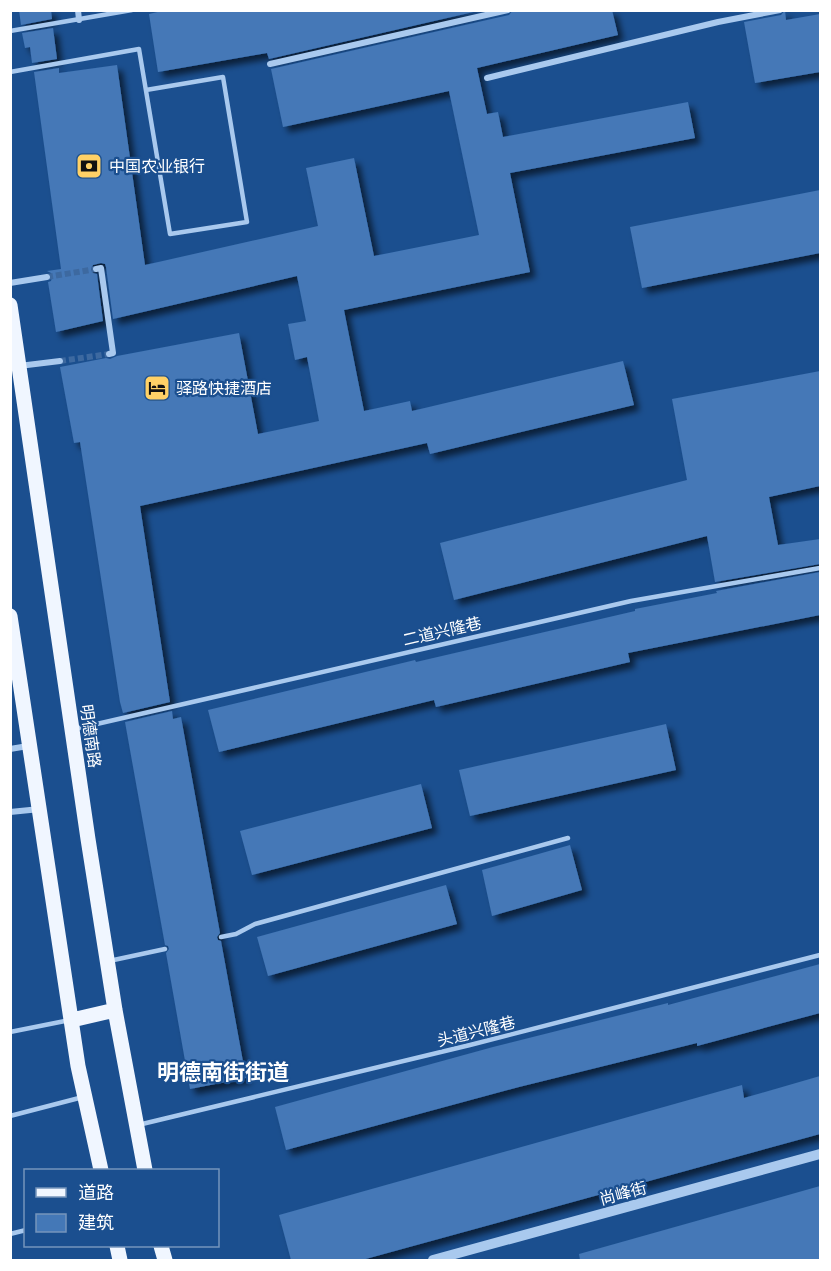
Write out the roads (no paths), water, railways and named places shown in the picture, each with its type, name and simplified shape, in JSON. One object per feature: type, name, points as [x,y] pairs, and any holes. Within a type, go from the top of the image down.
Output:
[{"type":"main road","name":"明德南路","points":[[10,305],[107,962],[145,1169]]},
{"type":"main road","points":[[10,616],[78,1066],[101,1169]]},
{"type":"main road","points":[[72,1020],[115,1010]]},
{"type":"street","points":[[78,10],[79,20]]},
{"type":"street","points":[[270,64],[508,10]]},
{"type":"street","points":[[487,78],[718,22],[780,10]]},
{"type":"street","points":[[96,269],[101,268],[114,353],[109,354]]},
{"type":"street","points":[[10,284],[47,277]]},
{"type":"street","points":[[20,366],[60,361]]},
{"type":"street","points":[[10,749],[30,746]]},
{"type":"street","points":[[10,812],[39,808]]},
{"type":"street","name":"尚峰街","points":[[433,1260],[820,1154]]},
{"type":"lane","points":[[10,31],[79,20],[103,12],[132,10]]},
{"type":"lane","points":[[10,72],[139,50],[170,234],[247,222],[223,77],[146,90]]},
{"type":"lane","name":"二道兴隆巷","points":[[72,729],[631,601],[820,568]]},
{"type":"lane","points":[[220,937],[236,934],[255,924],[568,838]]},
{"type":"lane","points":[[107,962],[165,949]]},
{"type":"lane","name":"头道兴隆巷","points":[[136,1126],[470,1045],[820,955]]},
{"type":"lane","points":[[10,1032],[72,1020]]},
{"type":"lane","points":[[10,1116],[85,1097]]},
{"type":"tunnel","points":[[47,277],[96,269]]},
{"type":"tunnel","points":[[60,361],[109,354]]},
{"type":"place","name":"中国农业银行","points":[[89,166]]},
{"type":"place","name":"驿路快捷酒店","points":[[157,388]]},
{"type":"district","name":"明德南街街道","points":[[223,1071]]}]
